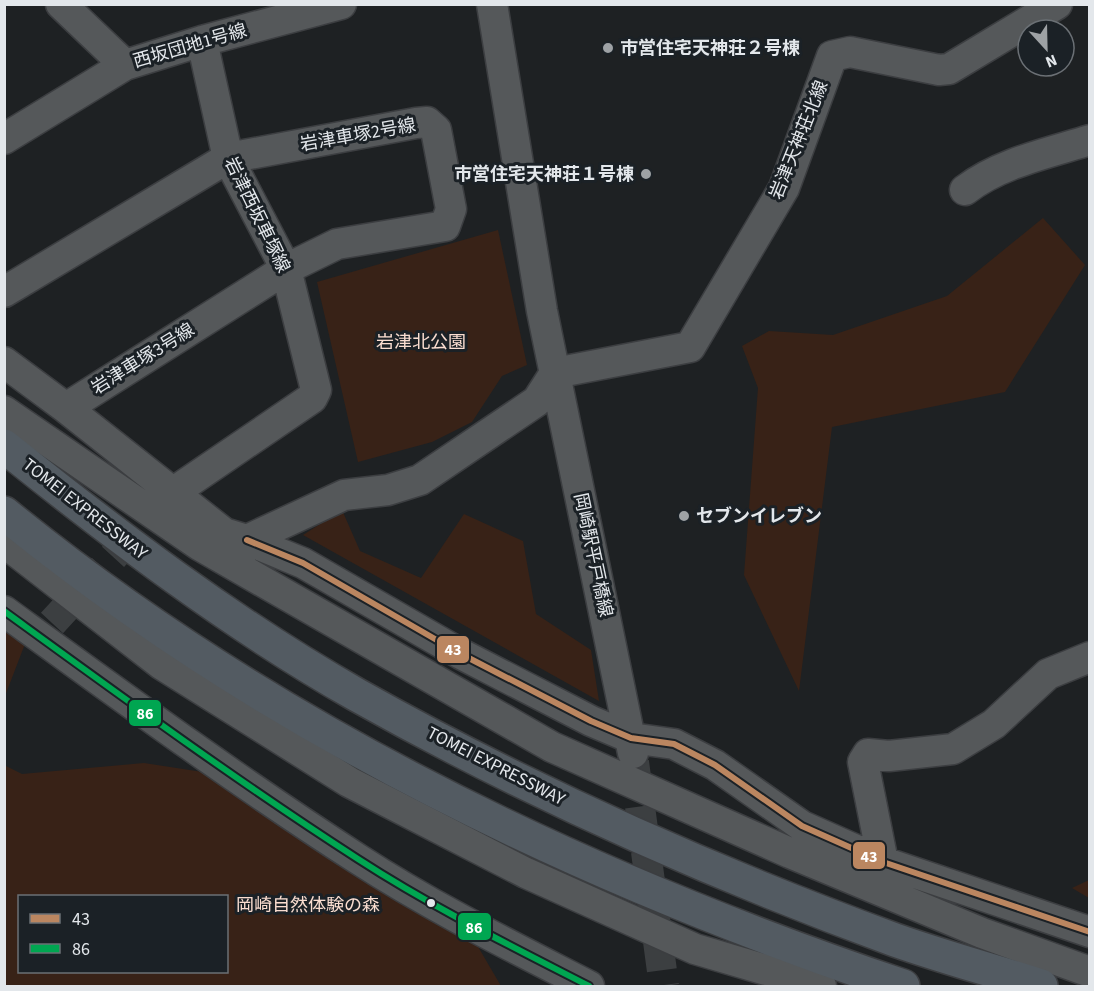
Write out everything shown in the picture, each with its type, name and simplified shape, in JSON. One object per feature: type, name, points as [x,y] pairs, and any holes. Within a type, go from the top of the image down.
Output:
[{"type":"highway","name":"TOMEI EXPRESSWAY","points":[[4,446],[163,569],[242,622],[355,694],[473,757],[613,824],[757,887],[897,941],[1041,987]]},
{"type":"highway","points":[[4,513],[127,605],[220,668],[329,733],[478,814],[622,881],[753,935],[903,987]]},
{"type":"street","name":"西坂団地1号線","points":[[61,4],[125,65],[202,41],[333,6]]},
{"type":"street","name":"岡崎駅平戸橋線","points":[[492,4],[524,210],[555,373],[632,745]]},
{"type":"street","name":"岩津天神荘北線","points":[[555,373],[690,347],[784,188],[832,56],[850,52],[939,70],[949,69],[1057,4]]},
{"type":"street","name":"岩津西坂車塚線","points":[[171,494],[312,398],[316,390],[286,269],[228,158],[202,41]]},
{"type":"street","points":[[4,139],[125,65]]},
{"type":"street","name":"岩津車塚2号線","points":[[228,158],[416,123],[427,122],[436,130],[451,209],[445,226],[337,244],[286,269]]},
{"type":"street","points":[[965,190],[980,178],[1019,162],[1089,140]]},
{"type":"street","points":[[4,292],[228,158]]},
{"type":"street","name":"岩津車塚3号線","points":[[66,408],[286,269]]},
{"type":"street","points":[[4,362],[224,533],[303,563],[461,654],[591,721],[632,745],[674,744],[715,765],[802,826],[883,861],[1089,932]]},
{"type":"street","points":[[247,540],[344,495],[388,490],[420,480],[537,401],[555,373]]},
{"type":"street","points":[[4,411],[199,545],[552,747],[801,858],[982,933],[1089,972]]},
{"type":"street","points":[[4,542],[161,664],[349,782],[526,873],[695,948],[821,987]]},
{"type":"street","points":[[4,611],[46,630],[188,743],[360,861],[504,944],[589,987]]},
{"type":"street","points":[[883,861],[863,762],[868,754],[889,756],[953,749],[994,723],[1048,674],[1089,657]]},
{"type":"green space","points":[[1043,218],[1085,265],[1005,392],[832,427],[799,691],[744,575],[758,388],[742,346],[769,331],[833,335],[947,296]]},
{"type":"green space","name":"岩津北公園","points":[[498,230],[527,365],[502,376],[472,422],[432,442],[358,462],[317,282]]},
{"type":"green space","points":[[342,510],[360,551],[421,578],[464,514],[523,541],[536,614],[591,650],[599,701],[303,535]]},
{"type":"green space","points":[[5,604],[33,623],[5,696]]},
{"type":"green space","name":"岡崎自然体験の森","points":[[144,763],[235,777],[456,909],[501,986],[5,986],[4,765],[22,774]]},
{"type":"green space","points":[[1089,880],[1089,898],[1072,888]]},
{"type":"tunnel","points":[[52,623],[171,494]]},
{"type":"tunnel","points":[[634,762],[664,986]]},
{"type":"transit line","name":"43","points":[[247,540],[303,563],[461,654],[591,721],[631,738],[674,744],[715,765],[802,826],[883,862],[1090,932]]},
{"type":"transit line","name":"86","points":[[4,611],[224,769],[386,877],[443,910],[589,986]]},
{"type":"place","name":"市営住宅天神荘２号棟","points":[[608,48]]},
{"type":"place","name":"市営住宅天神荘１号棟","points":[[646,174]]},
{"type":"place","name":"セブンイレブン","points":[[684,516]]}]
